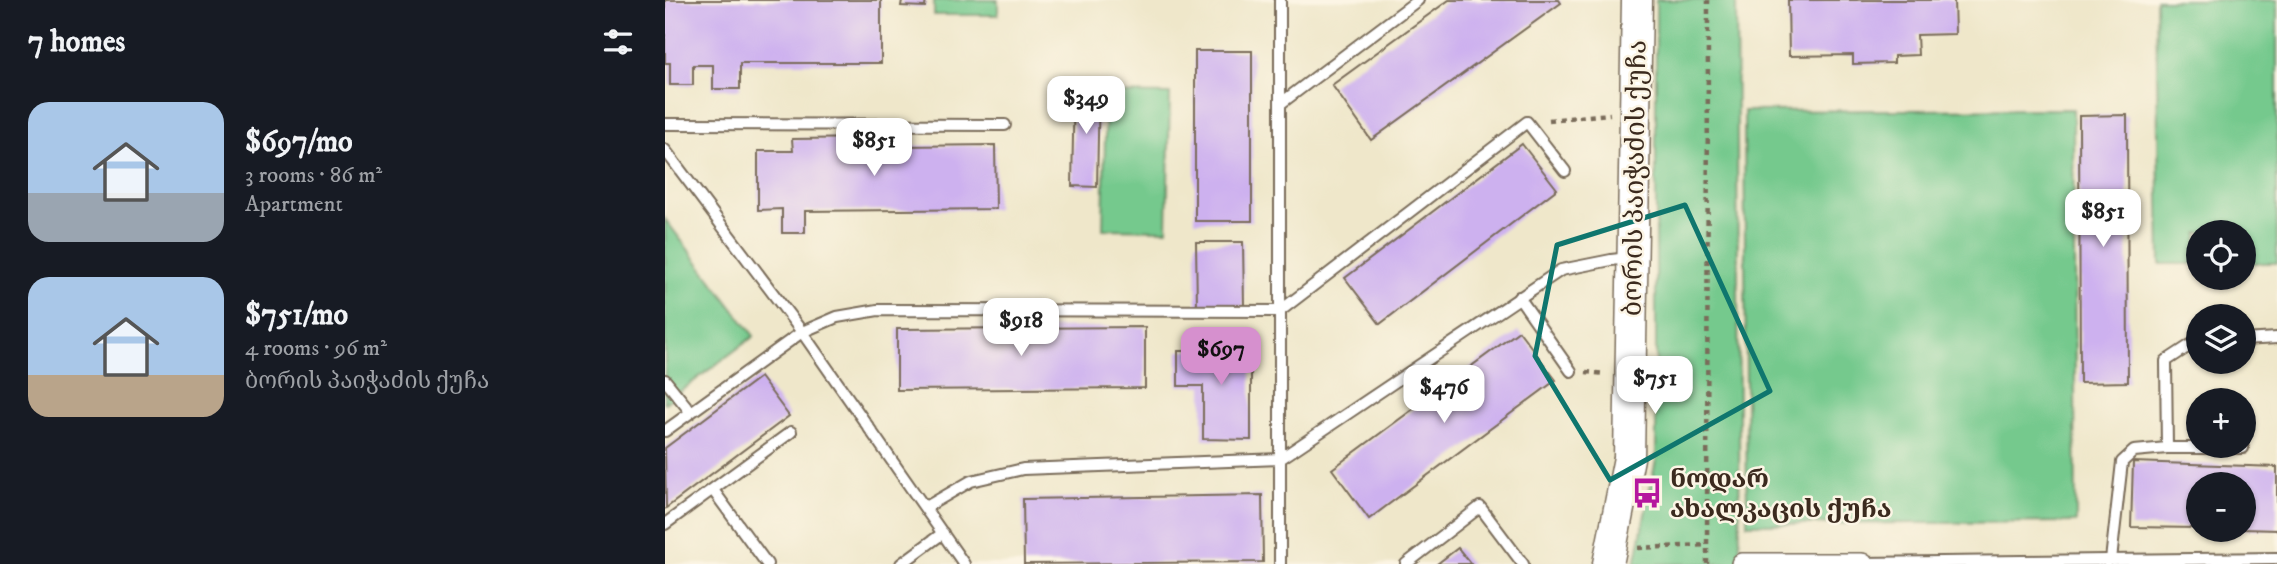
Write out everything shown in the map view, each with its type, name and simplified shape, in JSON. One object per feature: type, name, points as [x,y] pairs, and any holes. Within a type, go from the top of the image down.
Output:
[{"type":"street","name":"ბორის პაიჭაძის ქუჩა","points":[[1608,564],[1629,457],[1637,0]]},
{"type":"street","points":[[1745,564],[1862,564]]},
{"type":"lane","points":[[1280,0],[1280,564]]},
{"type":"lane","points":[[1280,104],[1418,0]]},
{"type":"lane","points":[[665,431],[802,332],[837,317],[878,310],[1280,311],[1527,122],[1565,171]]},
{"type":"lane","points":[[665,124],[1005,125]]},
{"type":"lane","points":[[665,150],[802,332],[964,564]]},
{"type":"lane","points":[[926,507],[971,481],[1023,469],[1280,459],[1560,270],[1632,258]]},
{"type":"lane","points":[[1519,297],[1571,371]]},
{"type":"lane","points":[[2256,339],[2277,338]]},
{"type":"lane","points":[[2167,447],[2166,361],[2186,348]]},
{"type":"lane","points":[[665,380],[690,411]]},
{"type":"lane","points":[[665,524],[791,432]]},
{"type":"lane","points":[[2111,560],[2122,462],[2134,451],[2186,447]]},
{"type":"lane","points":[[713,490],[767,564]]},
{"type":"lane","points":[[1406,564],[1480,508],[1523,564]]},
{"type":"lane","points":[[901,564],[943,533]]},
{"type":"lane","points":[[1862,564],[2111,560],[2229,562],[2277,558]]},
{"type":"path","points":[[1707,564],[1708,0]]},
{"type":"path","points":[[1527,122],[1613,114]]},
{"type":"path","points":[[1635,548],[1707,545]]},
{"type":"highlighted area","points":[[1685,205],[1770,391],[1610,480],[1535,356],[1557,245]]},
{"type":"green space","points":[[934,0],[998,0],[998,15],[934,15]]},
{"type":"green space","points":[[1656,0],[1736,0],[1740,564],[1635,564],[1656,460]]},
{"type":"green space","points":[[2156,0],[2277,0],[2277,263],[2256,263],[2256,220],[2186,220],[2186,264],[2160,264]]},
{"type":"green space","points":[[1106,93],[1170,94],[1167,230],[1103,229]]},
{"type":"green space","points":[[2073,109],[2076,522],[1747,524],[1744,111]]},
{"type":"green space","points":[[665,219],[754,336],[665,403]]},
{"type":"building","points":[[665,0],[881,0],[881,63],[740,63],[740,89],[713,89],[713,65],[693,65],[693,85],[670,85],[670,63],[665,63]]},
{"type":"building","points":[[902,0],[926,0],[925,7],[901,6]]},
{"type":"building","points":[[1449,0],[1559,0],[1561,3],[1371,140],[1332,85]]},
{"type":"building","points":[[1788,0],[1954,0],[1955,34],[1917,35],[1918,55],[1894,56],[1894,63],[1853,64],[1853,55],[1789,56]]},
{"type":"building","points":[[1195,51],[1252,51],[1252,221],[1195,221]]},
{"type":"building","points":[[1074,86],[1099,86],[1097,187],[1072,186]]},
{"type":"building","points":[[2127,115],[2128,382],[2080,383],[2079,116]]},
{"type":"building","points":[[877,138],[877,144],[902,146],[995,145],[996,209],[805,211],[805,233],[782,233],[782,209],[758,210],[758,151],[793,151],[792,139]]},
{"type":"building","points":[[1522,144],[1557,189],[1380,324],[1345,278]]},
{"type":"building","points":[[1196,242],[1243,242],[1244,306],[1197,307]]},
{"type":"building","points":[[1145,327],[1145,388],[897,390],[897,329]]},
{"type":"building","points":[[1519,331],[1556,380],[1369,519],[1332,469]]},
{"type":"building","points":[[1190,343],[1251,344],[1251,440],[1203,439],[1203,386],[1178,386],[1178,351],[1190,351]]},
{"type":"building","points":[[760,377],[789,416],[666,508],[665,448]]},
{"type":"building","points":[[2133,462],[2277,467],[2277,530],[2256,529],[2256,472],[2186,472],[2186,528],[2131,527]]},
{"type":"building","points":[[1262,495],[1263,562],[1024,564],[1023,499]]},
{"type":"building","points":[[1458,548],[1471,564],[1437,564]]},
{"type":"place","name":"ნოდარ ახალკაცის ქუჩა","points":[[1647,493]]}]
